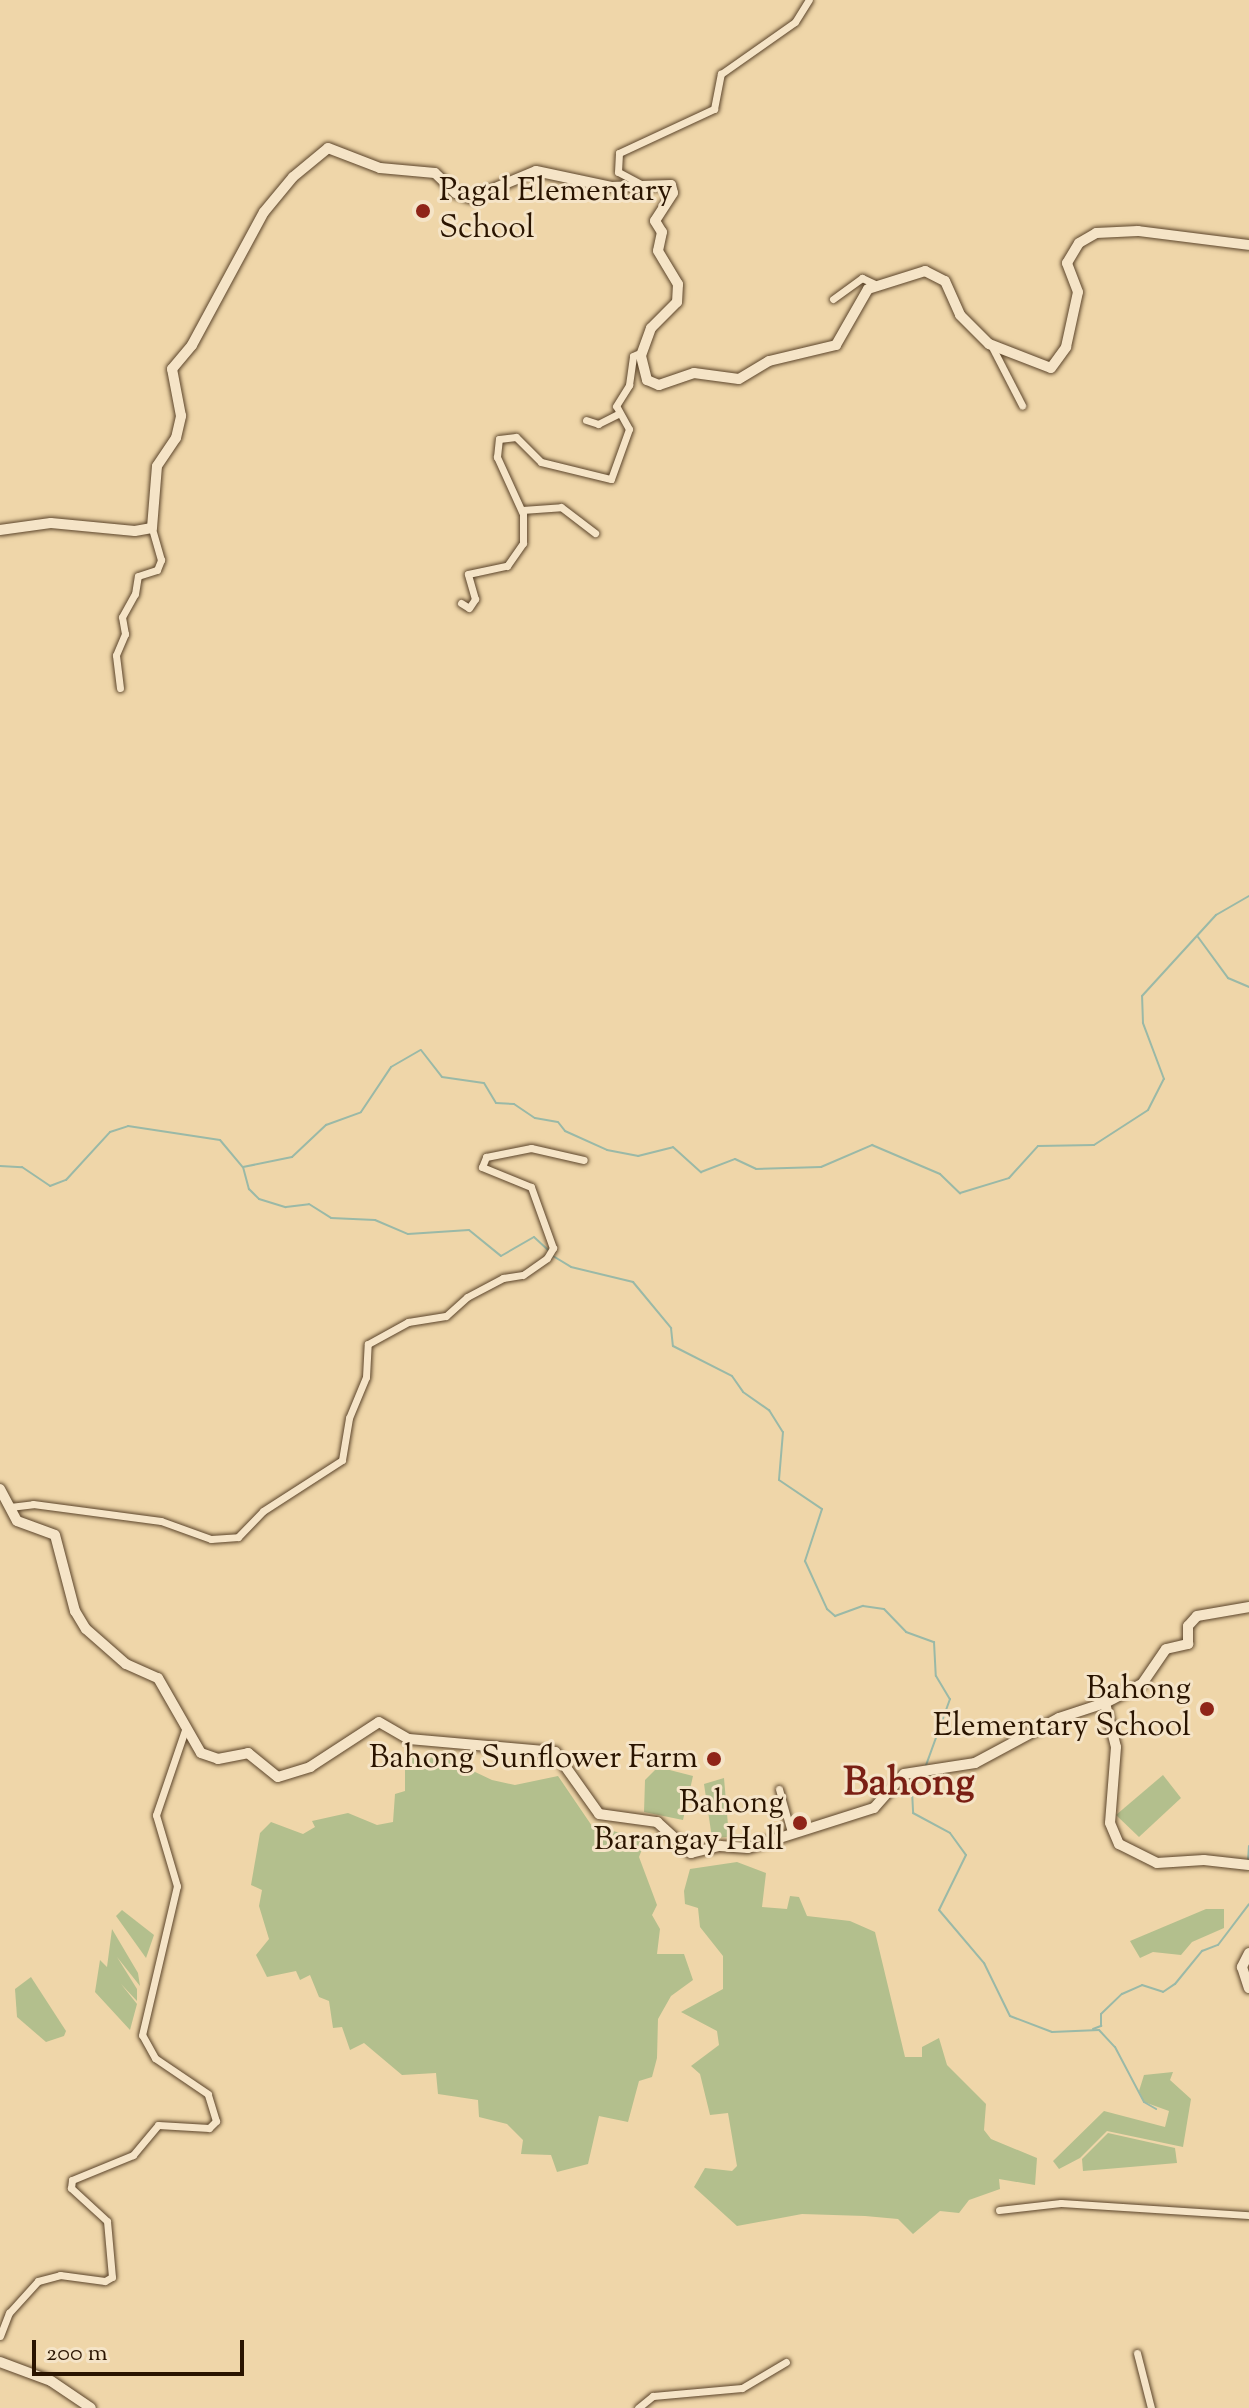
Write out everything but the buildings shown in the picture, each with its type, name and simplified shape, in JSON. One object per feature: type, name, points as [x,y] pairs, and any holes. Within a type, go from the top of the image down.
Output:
[{"type":"street","points":[[641,184],[618,172],[619,153],[714,109],[721,74],[795,22],[809,0]]},
{"type":"street","points":[[120,688],[116,655],[125,634],[122,617],[134,597],[138,576],[157,570],[161,560],[152,528],[157,466],[176,438],[181,416],[172,369],[192,345],[248,235],[313,158],[335,148],[380,168],[431,171],[456,193],[471,198],[536,171],[611,187],[665,183],[674,189],[655,221],[662,232],[658,251],[674,275],[678,294],[676,308],[651,328],[642,352],[643,372],[653,383],[694,373],[739,379],[769,361],[836,345],[875,284]]},
{"type":"street","points":[[991,345],[1046,369],[1057,364],[1078,292],[1067,263],[1079,243],[1096,233],[1138,231],[1249,245]]},
{"type":"street","points":[[833,299],[862,278],[875,284],[925,271],[938,274],[960,315],[991,345],[1022,405]]},
{"type":"street","points":[[461,603],[469,608],[475,599],[468,574],[507,566],[520,552],[522,510],[497,457],[499,439],[516,437],[541,462],[610,479],[629,429],[616,406],[629,385],[633,356],[642,352]]},
{"type":"street","points":[[586,420],[598,424],[618,414]]},
{"type":"street","points":[[522,510],[561,507],[595,533]]},
{"type":"street","points":[[0,530],[51,523],[135,531],[152,528]]},
{"type":"street","points":[[10,1507],[33,1504],[161,1521],[211,1539],[242,1534],[263,1511],[342,1460],[349,1418],[366,1377],[368,1344],[408,1322],[446,1316],[467,1297],[503,1278],[523,1275],[547,1258],[553,1248],[531,1187],[482,1167],[486,1157],[531,1148],[584,1160]]},
{"type":"street","points":[[0,1489],[18,1522],[55,1535],[75,1611],[86,1629],[126,1664],[158,1678],[185,1730],[206,1757],[245,1752],[272,1775],[284,1777],[310,1767],[374,1722],[409,1739],[555,1752],[563,1756],[595,1812],[657,1822],[686,1852],[748,1848],[874,1808],[904,1774],[984,1759],[1059,1718],[1105,1703],[1142,1684],[1166,1649],[1188,1644],[1188,1626],[1197,1616],[1249,1607]]},
{"type":"street","points":[[1105,1703],[1116,1747],[1110,1801],[1114,1839],[1157,1863],[1246,1865]]},
{"type":"street","points":[[0,2336],[9,2313],[38,2281],[60,2275],[102,2281],[112,2277],[107,2221],[71,2188],[72,2180],[133,2155],[158,2125],[209,2128],[216,2121],[208,2094],[155,2058],[142,2035],[177,1886],[156,1815],[185,1730]]},
{"type":"street","points":[[779,1789],[791,1832]]},
{"type":"street","points":[[1249,1953],[1242,1967],[1249,1988]]},
{"type":"street","points":[[999,2210],[1061,2203],[1249,2215]]},
{"type":"street","points":[[1137,2353],[1148,2407]]},
{"type":"street","points":[[0,2362],[51,2381],[91,2408]]},
{"type":"street","points":[[638,2408],[653,2396],[742,2388],[786,2362]]},
{"type":"green space","points":[[435,1753],[492,1780],[515,1785],[558,1776],[592,1826],[646,1839],[639,1857],[657,1905],[652,1915],[660,1929],[657,1954],[684,1954],[693,1980],[671,1996],[658,2019],[657,2058],[652,2077],[639,2081],[628,2122],[599,2116],[588,2164],[557,2172],[551,2155],[521,2154],[523,2140],[507,2124],[479,2117],[478,2100],[438,2094],[436,2073],[402,2075],[364,2043],[350,2050],[342,2027],[333,2028],[329,2001],[319,1997],[310,1975],[300,1980],[296,1971],[267,1977],[256,1955],[269,1939],[259,1906],[262,1890],[251,1885],[260,1833],[271,1822],[303,1834],[315,1827],[312,1821],[348,1813],[377,1825],[393,1822],[395,1794],[405,1791],[405,1754],[429,1760]]},
{"type":"green space","points":[[658,1767],[693,1776],[683,1820],[644,1812],[645,1780]]},
{"type":"green space","points":[[1163,1775],[1181,1798],[1139,1837],[1116,1815]]},
{"type":"green space","points":[[724,1778],[729,1837],[712,1838],[704,1784]]},
{"type":"green space","points":[[737,1862],[766,1873],[762,1907],[787,1909],[790,1896],[799,1897],[807,1916],[850,1921],[875,1932],[905,2057],[922,2057],[922,2047],[939,2038],[947,2065],[986,2104],[984,2130],[991,2139],[1037,2158],[1035,2185],[999,2179],[1000,2189],[969,2200],[959,2213],[940,2211],[913,2234],[898,2219],[865,2216],[802,2214],[737,2226],[694,2187],[705,2168],[732,2171],[737,2166],[728,2113],[710,2115],[700,2074],[691,2066],[719,2045],[717,2031],[681,2012],[723,1989],[723,1956],[700,1927],[698,1908],[685,1904],[684,1891],[690,1869]]},
{"type":"green space","points":[[1206,1909],[1224,1909],[1224,1928],[1192,1942],[1181,1955],[1153,1952],[1140,1958],[1130,1941]]},
{"type":"green space","points":[[122,1910],[154,1935],[146,1958],[116,1916]]},
{"type":"green space","points":[[112,1929],[138,1973],[140,1986],[117,1957],[137,1989],[137,2001],[121,1984],[137,2004],[130,2030],[95,1992],[100,1960],[107,1967]]},
{"type":"green space","points":[[31,1977],[66,2031],[64,2036],[46,2042],[17,2017],[15,1989]]},
{"type":"green space","points":[[1173,2072],[1170,2080],[1191,2099],[1183,2147],[1107,2131],[1080,2158],[1059,2169],[1053,2161],[1104,2111],[1165,2127],[1169,2111],[1144,2102],[1139,2091],[1144,2075]]},
{"type":"green space","points":[[1108,2133],[1175,2148],[1177,2163],[1083,2171],[1082,2159]]},
{"type":"waterway","points":[[0,1166],[22,1167],[50,1186],[66,1180],[110,1132],[128,1126],[220,1140],[243,1167],[292,1157],[326,1125],[361,1112],[391,1067],[421,1050],[442,1077],[484,1083],[496,1103],[514,1104],[535,1118],[558,1122],[565,1131],[607,1150],[638,1156],[673,1147],[701,1172],[735,1159],[756,1169],[821,1167],[872,1145],[940,1174],[960,1193],[1009,1178],[1038,1146],[1094,1145],[1148,1110],[1164,1079],[1143,1023],[1142,996],[1216,915],[1249,896]]},
{"type":"waterway","points":[[1198,937],[1228,978],[1249,987]]},
{"type":"waterway","points":[[243,1167],[249,1189],[259,1199],[286,1207],[309,1204],[331,1218],[375,1220],[408,1234],[469,1230],[501,1256],[534,1237],[549,1251]]},
{"type":"waterway","points":[[553,1256],[571,1267],[633,1282],[671,1328],[673,1346],[732,1376],[743,1392],[769,1410],[783,1432],[779,1480],[822,1509],[805,1561],[827,1609],[835,1616],[863,1606],[884,1609],[906,1632],[934,1642],[936,1676],[950,1699],[925,1768]]},
{"type":"waterway","points":[[924,1774],[912,1791],[913,1813],[950,1833],[966,1855],[939,1910],[984,1963],[1010,2016],[1052,2032],[1099,2030],[1115,2047],[1144,2102],[1156,2109]]},
{"type":"waterway","points":[[1248,1860],[1249,1846]]},
{"type":"waterway","points":[[1093,2029],[1101,2026],[1101,2014],[1122,1994],[1142,1985],[1163,1992],[1175,1984],[1202,1951],[1218,1945],[1249,1904]]},
{"type":"place","name":"Pagal Elementary School","points":[[423,211]]},
{"type":"place","name":"Bahong Elementary School","points":[[1207,1709]]},
{"type":"place","name":"Bahong Sunflower Farm","points":[[714,1759]]},
{"type":"place","name":"Bahong Barangay Hall","points":[[800,1823]]},
{"type":"district","name":"Bahong","points":[[909,1785]]}]
